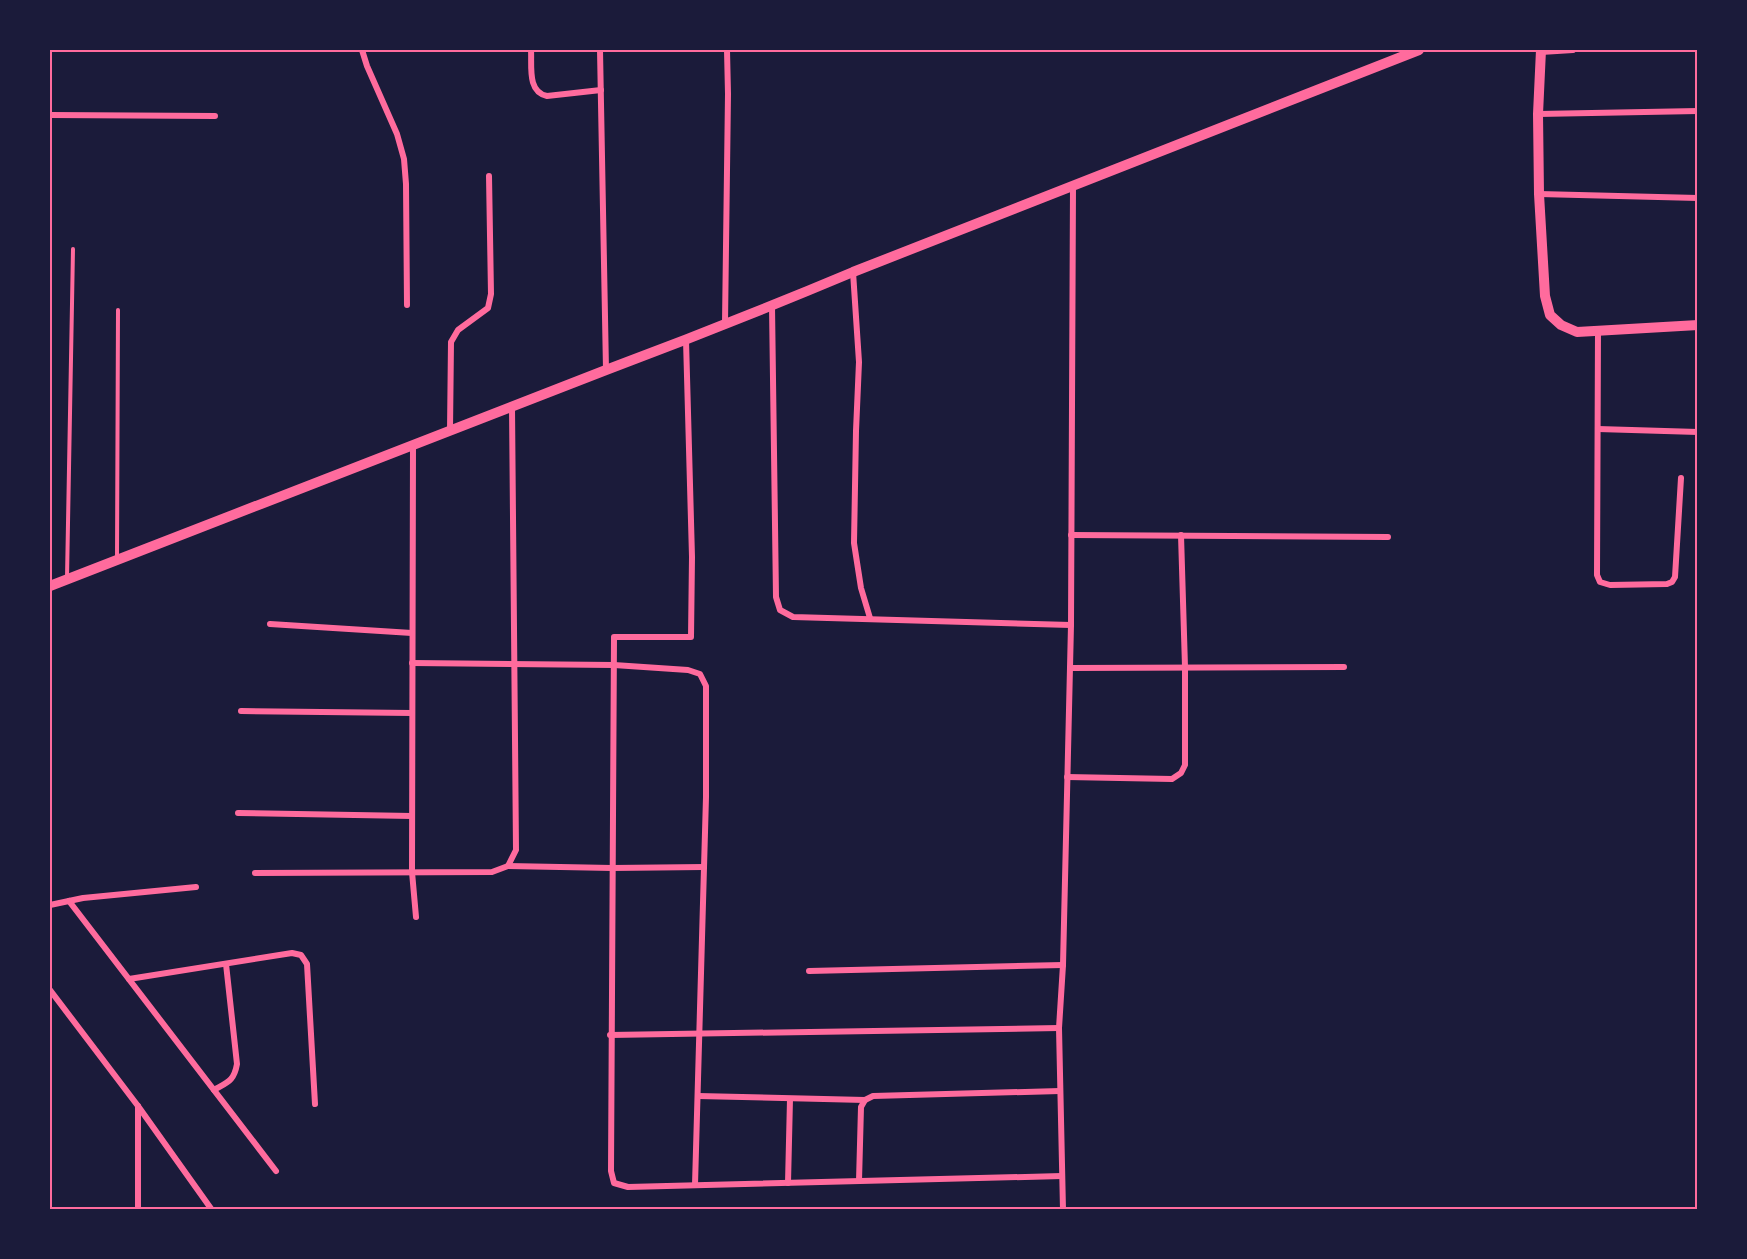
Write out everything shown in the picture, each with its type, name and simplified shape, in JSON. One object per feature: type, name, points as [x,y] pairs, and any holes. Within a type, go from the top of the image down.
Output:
[{"type":"street","points":[[362,50],[397,134],[404,159],[407,305]]},
{"type":"street","points":[[531,50],[532,82],[535,90],[540,94],[547,96],[601,90]]},
{"type":"street","points":[[600,50],[606,370]]},
{"type":"street","points":[[725,323],[727,50]]},
{"type":"street","points":[[50,586],[686,340],[1419,50]]},
{"type":"street","points":[[1573,50],[1541,51],[1538,114],[1539,194],[1545,296],[1550,315],[1561,325],[1577,332],[1698,325]]},
{"type":"street","points":[[1538,114],[1698,111]]},
{"type":"street","points":[[50,115],[215,116]]},
{"type":"street","points":[[450,430],[451,342],[458,330],[488,308],[491,294],[489,176]]},
{"type":"street","points":[[1063,1209],[1059,1028],[1063,965],[1071,625],[1072,186]]},
{"type":"street","points":[[1539,194],[1698,198]]},
{"type":"street","points":[[853,272],[859,362],[854,543],[861,588],[870,618]]},
{"type":"street","points":[[772,306],[776,597],[780,610],[793,617],[1071,625]]},
{"type":"street","points":[[1598,331],[1597,575],[1600,582],[1610,585],[1672,582],[1675,577],[1682,478]]},
{"type":"street","points":[[686,340],[692,557],[691,637],[614,637],[610,1035],[611,1171],[615,1183],[628,1186],[695,1185],[1062,1176]]},
{"type":"street","points":[[508,866],[516,850],[512,406]]},
{"type":"street","points":[[1598,429],[1698,432]]},
{"type":"street","points":[[412,445],[412,872],[417,918]]},
{"type":"street","points":[[1071,535],[1388,537]]},
{"type":"street","points":[[1067,777],[1172,779],[1185,765],[1185,668],[1180,535]]},
{"type":"street","points":[[270,624],[412,633]]},
{"type":"street","points":[[412,663],[614,665],[688,670],[700,674],[706,686],[704,867],[695,1185]]},
{"type":"street","points":[[1070,668],[1344,667]]},
{"type":"street","points":[[241,711],[412,713]]},
{"type":"street","points":[[238,813],[412,816]]},
{"type":"street","points":[[255,873],[492,872],[508,866],[704,867]]},
{"type":"street","points":[[50,905],[196,886]]},
{"type":"street","points":[[69,901],[276,1171]]},
{"type":"street","points":[[129,979],[292,953],[302,955],[307,964],[315,1104]]},
{"type":"street","points":[[214,1090],[231,1080],[237,1064],[226,964]]},
{"type":"street","points":[[809,971],[1063,965]]},
{"type":"street","points":[[50,990],[212,1209]]},
{"type":"street","points":[[610,1035],[1059,1028]]},
{"type":"street","points":[[698,1096],[865,1100],[873,1096],[1060,1091]]},
{"type":"street","points":[[788,1183],[790,1099]]},
{"type":"street","points":[[859,1181],[861,1107],[865,1100]]},
{"type":"street","points":[[138,1106],[138,1209]]},
{"type":"lane","points":[[67,579],[74,249]]},
{"type":"lane","points":[[117,559],[118,310]]}]
